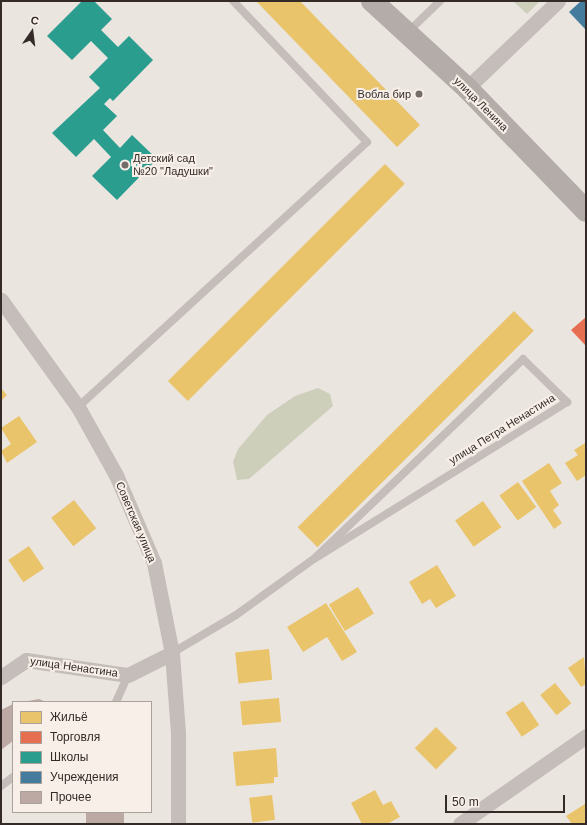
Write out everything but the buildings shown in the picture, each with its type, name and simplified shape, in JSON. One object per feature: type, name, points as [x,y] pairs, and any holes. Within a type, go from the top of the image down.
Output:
[{"type":"main road","name":"улица Ленина","points":[[372,1],[406,34],[467,88],[586,211]]},
{"type":"street","points":[[467,88],[558,1]]},
{"type":"street","name":"Советская улица","points":[[1,300],[78,407],[116,475],[154,563],[172,653],[178,733],[178,824]]},
{"type":"street","name":"улица Ненастина","points":[[1,678],[26,660],[128,675],[172,653]]},
{"type":"street","points":[[460,824],[586,736]]},
{"type":"lane","points":[[78,407],[367,142],[233,1]]},
{"type":"lane","points":[[406,34],[440,1]]},
{"type":"lane","name":"улица Петра Ненастина","points":[[172,653],[236,615],[315,558],[567,402],[523,359],[315,558]]},
{"type":"lane","points":[[116,701],[128,675]]},
{"type":"lane","points":[[1,786],[12,778]]},
{"type":"green space","points":[[513,1],[540,1],[527,14]]},
{"type":"green space","points":[[318,388],[330,394],[333,406],[249,479],[237,480],[233,462],[238,449],[267,415],[295,396]]},
{"type":"place","name":"Вобла бир","points":[[419,94]]},
{"type":"place","name":"Детский сад №20 \"Ладушки\"","points":[[125,165]]}]
